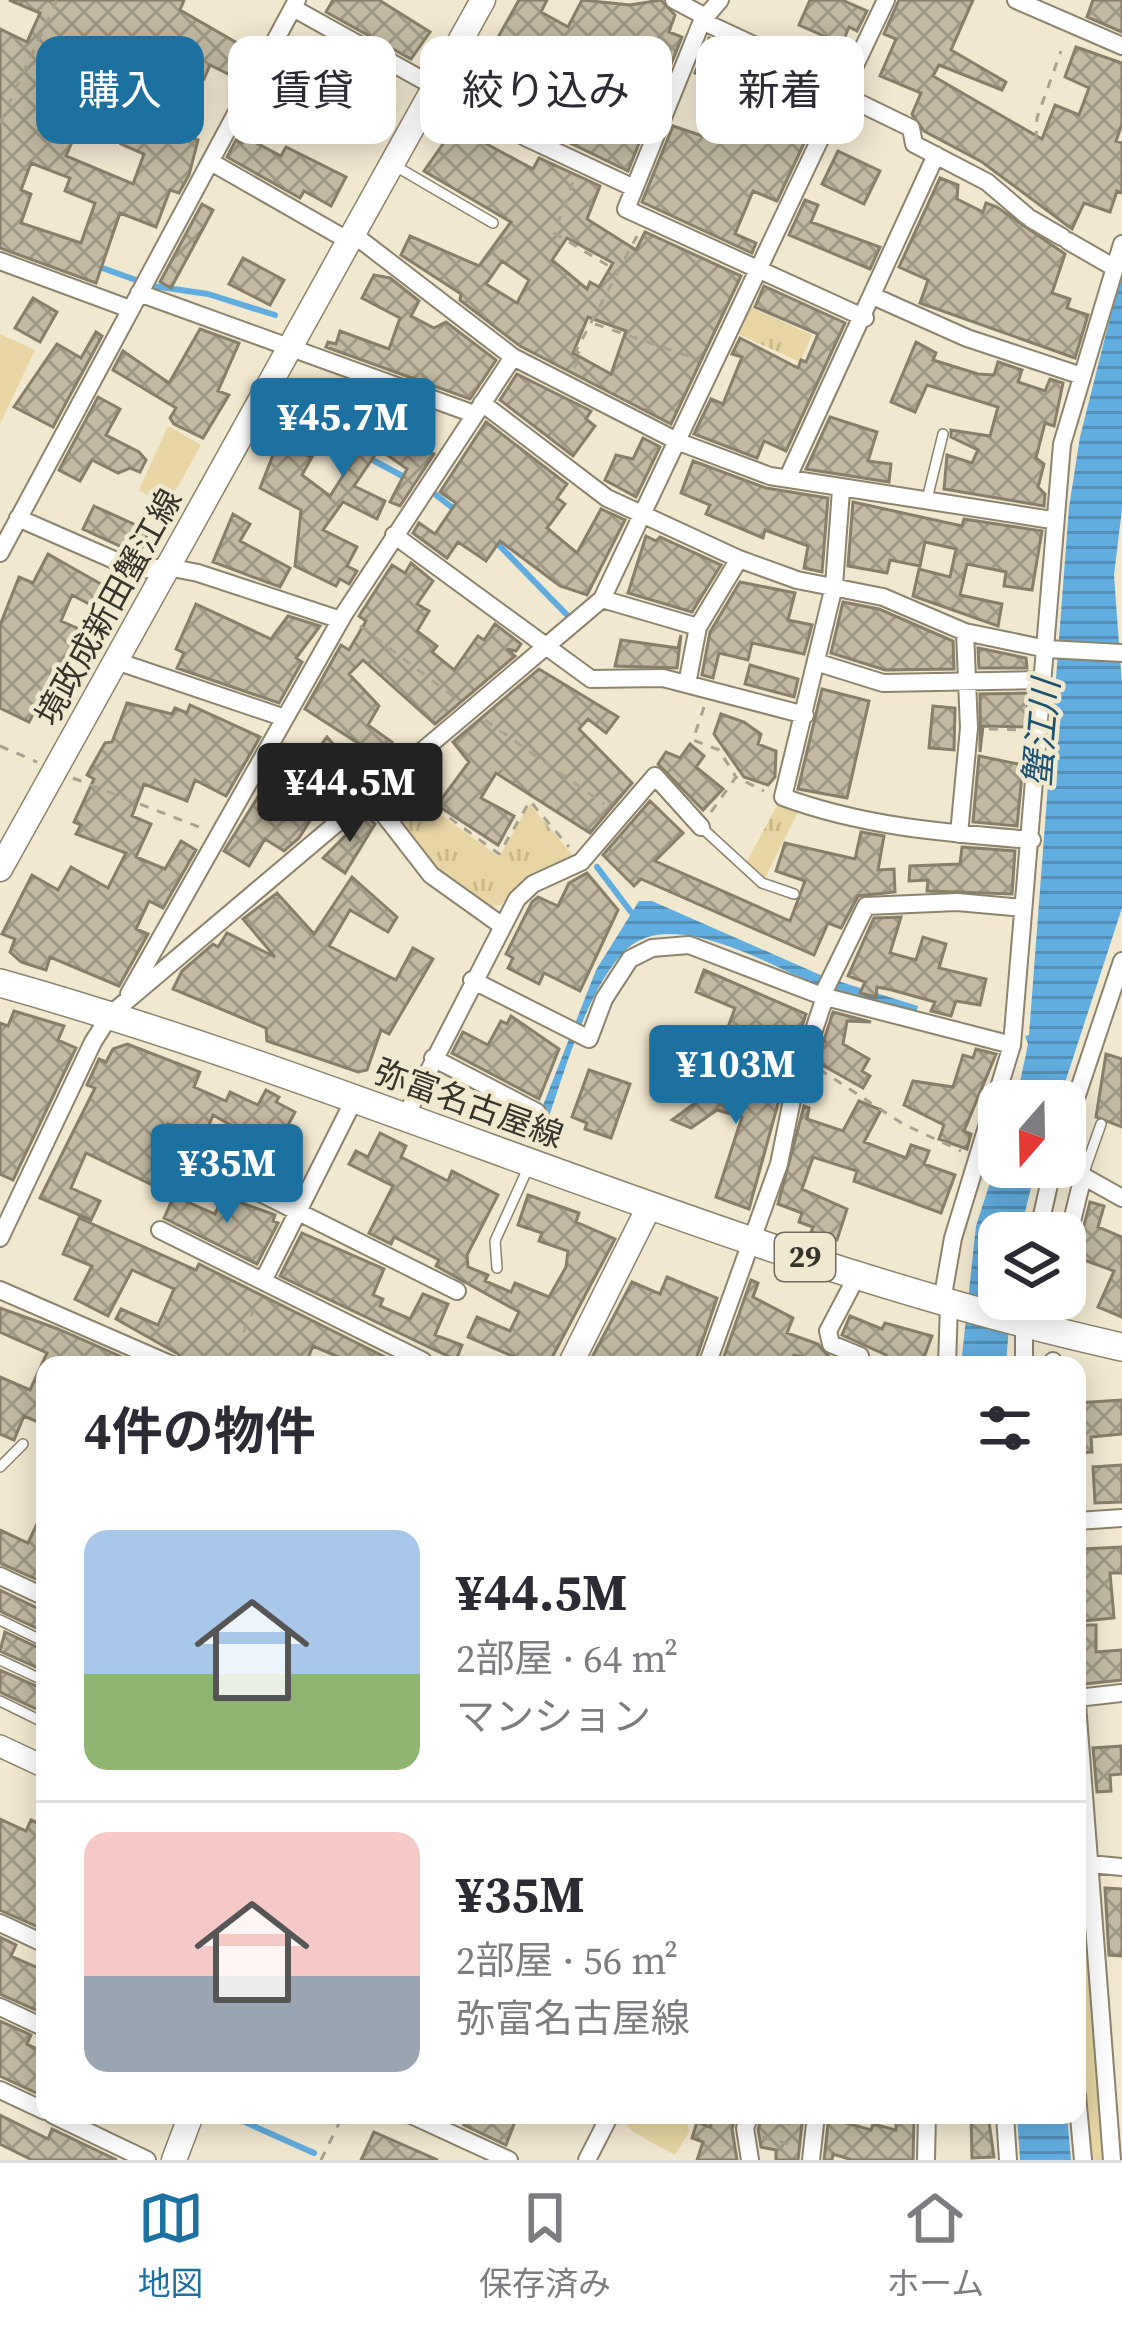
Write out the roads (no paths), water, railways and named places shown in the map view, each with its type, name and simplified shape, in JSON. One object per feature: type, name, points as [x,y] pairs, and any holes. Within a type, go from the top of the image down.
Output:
[{"type":"main road","name":"境政成新田蟹江線","points":[[463,36],[483,0]]},
{"type":"main road","name":"境政成新田蟹江線","points":[[0,869],[420,114]]},
{"type":"main road","name":"弥富名古屋線","points":[[0,982],[117,1010],[404,1119],[650,1205],[951,1304],[978,1309]]},
{"type":"main road","points":[[574,1356],[650,1205]]},
{"type":"main road","name":"弥富名古屋線","points":[[1036,1320],[1122,1347]]},
{"type":"main road","points":[[174,2160],[188,2124]]},
{"type":"street","points":[[674,0],[737,36]]},
{"type":"street","points":[[703,18],[711,16],[720,0]]},
{"type":"street","points":[[864,48],[886,0]]},
{"type":"street","points":[[1016,0],[1055,8],[1122,46]]},
{"type":"street","points":[[0,553],[295,4],[420,78]]},
{"type":"street","points":[[672,90],[703,18]]},
{"type":"street","points":[[864,103],[911,128],[914,144],[987,182],[1029,218],[1115,268]]},
{"type":"street","points":[[542,144],[634,188]]},
{"type":"street","points":[[650,144],[626,209],[865,318]]},
{"type":"street","points":[[117,1010],[372,799],[602,599],[820,144]]},
{"type":"street","points":[[788,477],[936,155]]},
{"type":"street","points":[[211,163],[351,237],[513,357],[679,442],[770,476],[1052,520]]},
{"type":"street","points":[[948,1356],[952,1238],[1012,1045],[1062,443],[1122,244]]},
{"type":"street","points":[[0,262],[478,408],[607,498],[739,559],[921,611],[965,632],[1047,650],[1122,653]]},
{"type":"street","points":[[874,297],[967,338],[1082,376]]},
{"type":"street","points":[[0,1238],[117,1010],[343,617],[513,357]]},
{"type":"street","points":[[841,490],[834,586],[783,797],[829,814],[958,835],[1032,840]]},
{"type":"street","points":[[18,518],[76,548],[137,570],[168,567],[343,617]]},
{"type":"street","points":[[394,536],[591,679],[663,678],[805,716]]},
{"type":"street","points":[[687,684],[698,628],[739,559]]},
{"type":"street","points":[[602,599],[698,628]]},
{"type":"street","points":[[958,835],[969,728],[965,632]]},
{"type":"street","points":[[116,661],[285,718]]},
{"type":"street","points":[[819,663],[883,682],[1042,680]]},
{"type":"street","points":[[404,1119],[501,925],[533,884],[581,862],[655,776],[700,827]]},
{"type":"street","points":[[372,799],[431,875],[501,925]]},
{"type":"street","points":[[709,1356],[779,1164],[802,1064],[826,990],[866,906],[957,902],[1023,908]]},
{"type":"street","points":[[472,980],[589,1039],[616,977],[630,959],[652,948],[701,947],[1012,1045]]},
{"type":"street","points":[[1082,1080],[1122,961]]},
{"type":"street","points":[[433,1058],[537,1112]]},
{"type":"street","points":[[265,1282],[354,1100]]},
{"type":"street","points":[[196,1160],[457,1291]]},
{"type":"street","points":[[1086,1178],[1122,1198]]},
{"type":"street","points":[[160,1229],[413,1356]]},
{"type":"street","points":[[858,1274],[828,1331],[831,1344],[860,1356]]},
{"type":"street","points":[[0,1290],[151,1356]]},
{"type":"street","points":[[1025,1356],[1027,1320]]},
{"type":"street","points":[[1086,1520],[1122,1518]]},
{"type":"street","points":[[0,1576],[36,1593]]},
{"type":"street","points":[[1086,1700],[1122,1694]]},
{"type":"street","points":[[0,1746],[36,1758]]},
{"type":"street","points":[[1086,1814],[1115,2155]]},
{"type":"street","points":[[1090,1864],[1122,1867]]},
{"type":"street","points":[[0,1923],[36,1940]]},
{"type":"street","points":[[1101,2005],[1122,2010]]},
{"type":"street","points":[[0,2007],[36,2024]]},
{"type":"street","points":[[0,2090],[36,2107]]},
{"type":"street","points":[[72,2124],[147,2160]]},
{"type":"street","points":[[431,2124],[509,2160]]},
{"type":"street","points":[[586,2160],[605,2124]]},
{"type":"street","points":[[748,2124],[750,2160]]},
{"type":"street","points":[[812,2156],[815,2124]]},
{"type":"street","points":[[926,2160],[927,2124]]},
{"type":"street","points":[[1007,2124],[1009,2160]]},
{"type":"street","points":[[1080,2124],[1083,2160]]},
{"type":"lane","points":[[392,164],[493,224]]},
{"type":"lane","points":[[927,499],[944,434]]},
{"type":"lane","points":[[700,827],[762,883],[794,894]]},
{"type":"lane","points":[[731,1048],[802,1064]]},
{"type":"lane","points":[[1086,1167],[1101,1124]]},
{"type":"lane","points":[[496,1268],[495,1241],[531,1163]]},
{"type":"lane","points":[[0,1467],[23,1444]]},
{"type":"lane","points":[[0,1620],[36,1638]]},
{"type":"lane","points":[[0,1660],[36,1678]]},
{"type":"lane","points":[[0,1701],[36,1719]]},
{"type":"water","points":[[1122,270],[1122,509],[1114,575],[1122,685],[1122,908],[1066,1080],[1020,1080],[1028,1044],[1025,1036],[1029,1035],[1069,507],[1080,437]]},
{"type":"water","points":[[639,901],[652,901],[825,977],[918,1006],[916,1013],[818,985],[723,944],[671,934],[648,937],[628,948],[599,987],[541,1139],[531,1136],[596,970]]},
{"type":"water","points":[[988,1188],[1031,1188],[1025,1212],[981,1212]]},
{"type":"water","points":[[978,1220],[978,1320],[1009,1320],[1007,1356],[962,1356]]},
{"type":"water","points":[[1018,2124],[1068,2124],[1071,2160],[1020,2160]]},
{"type":"waterway","points":[[94,265],[136,280]]},
{"type":"waterway","points":[[153,286],[208,294],[275,315]]},
{"type":"waterway","points":[[293,417],[406,478]]},
{"type":"waterway","points":[[436,495],[458,512]]},
{"type":"waterway","points":[[492,538],[569,617]]},
{"type":"waterway","points":[[597,867],[631,912]]},
{"type":"waterway","points":[[249,2124],[314,2153]]},
{"type":"water label","name":"蟹江川","points":[[1041,733]]}]
